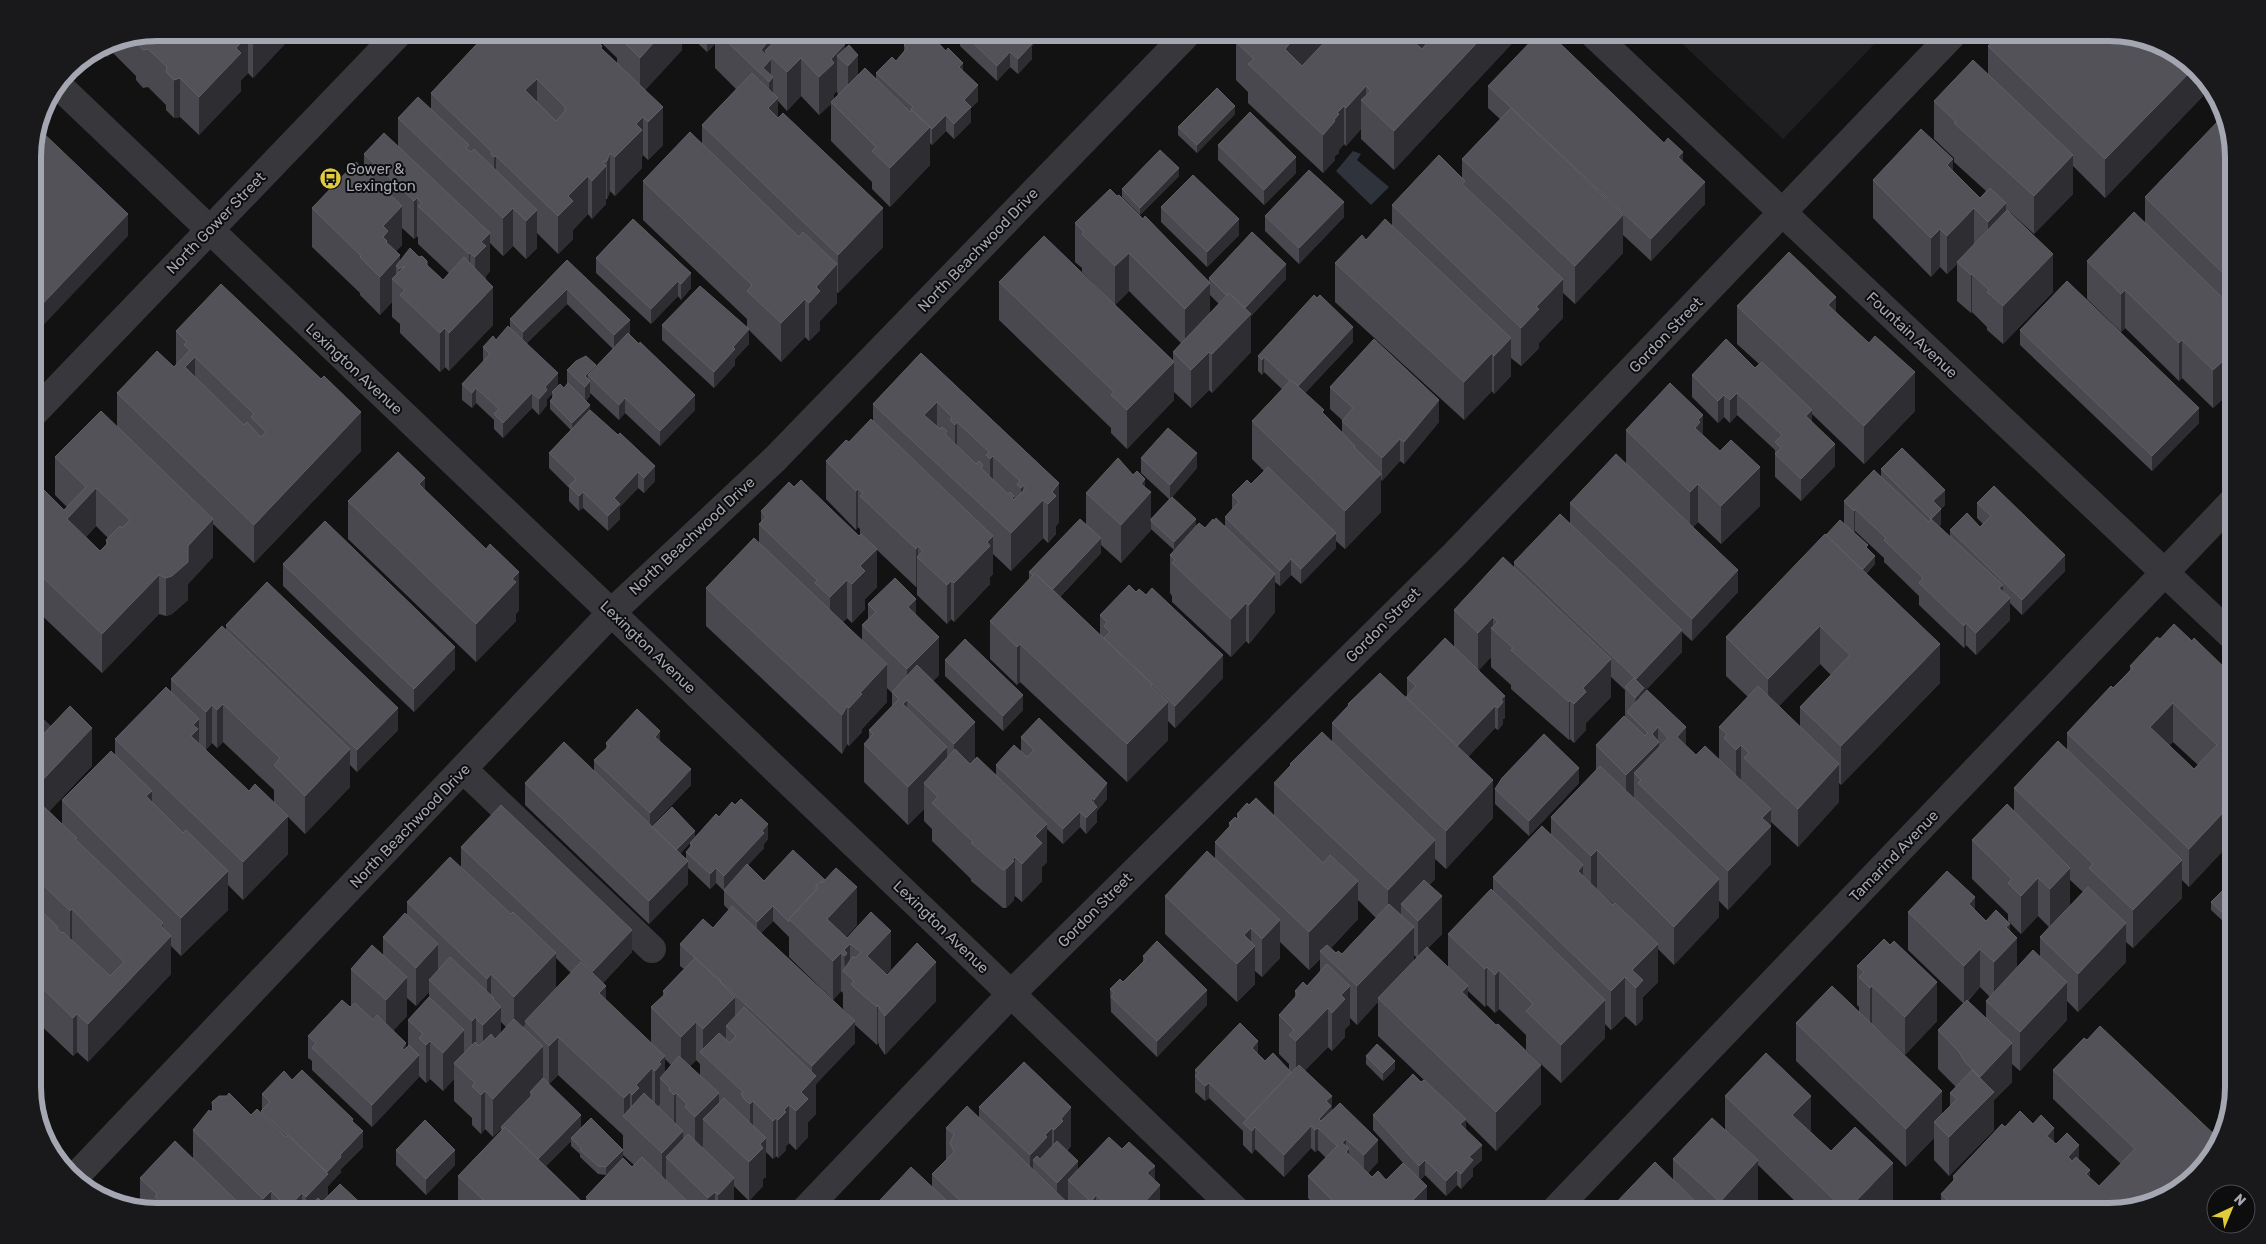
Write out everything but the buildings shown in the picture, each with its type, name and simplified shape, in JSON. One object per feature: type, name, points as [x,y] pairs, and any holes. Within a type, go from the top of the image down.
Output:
[{"type":"street","name":"North Gower Street","points":[[41,406],[391,41]]},
{"type":"street","name":"North Beachwood Drive","points":[[79,1173],[464,770],[612,612],[775,459],[1181,41]]},
{"type":"street","name":"Fountain Avenue","points":[[1601,41],[2225,629]]},
{"type":"street","name":"Gordon Street","points":[[813,1203],[1011,994],[1454,554],[1946,41]]},
{"type":"street","name":"Lexington Avenue","points":[[63,90],[208,230],[612,612],[1227,1203]]},
{"type":"street","name":"Tamarind Avenue","points":[[1563,1203],[2225,509]]},
{"type":"street","points":[[464,770],[652,949]]},
{"type":"lane","points":[[41,730],[54,742],[41,756]]},
{"type":"shaded area","points":[[1679,41],[1877,41],[1783,139]]},
{"type":"shaded area","points":[[1353,151],[1361,154],[1357,160],[1389,187],[1371,205],[1336,171]]},
{"type":"place","name":"Gower & Lexington","points":[[330,178]]}]
